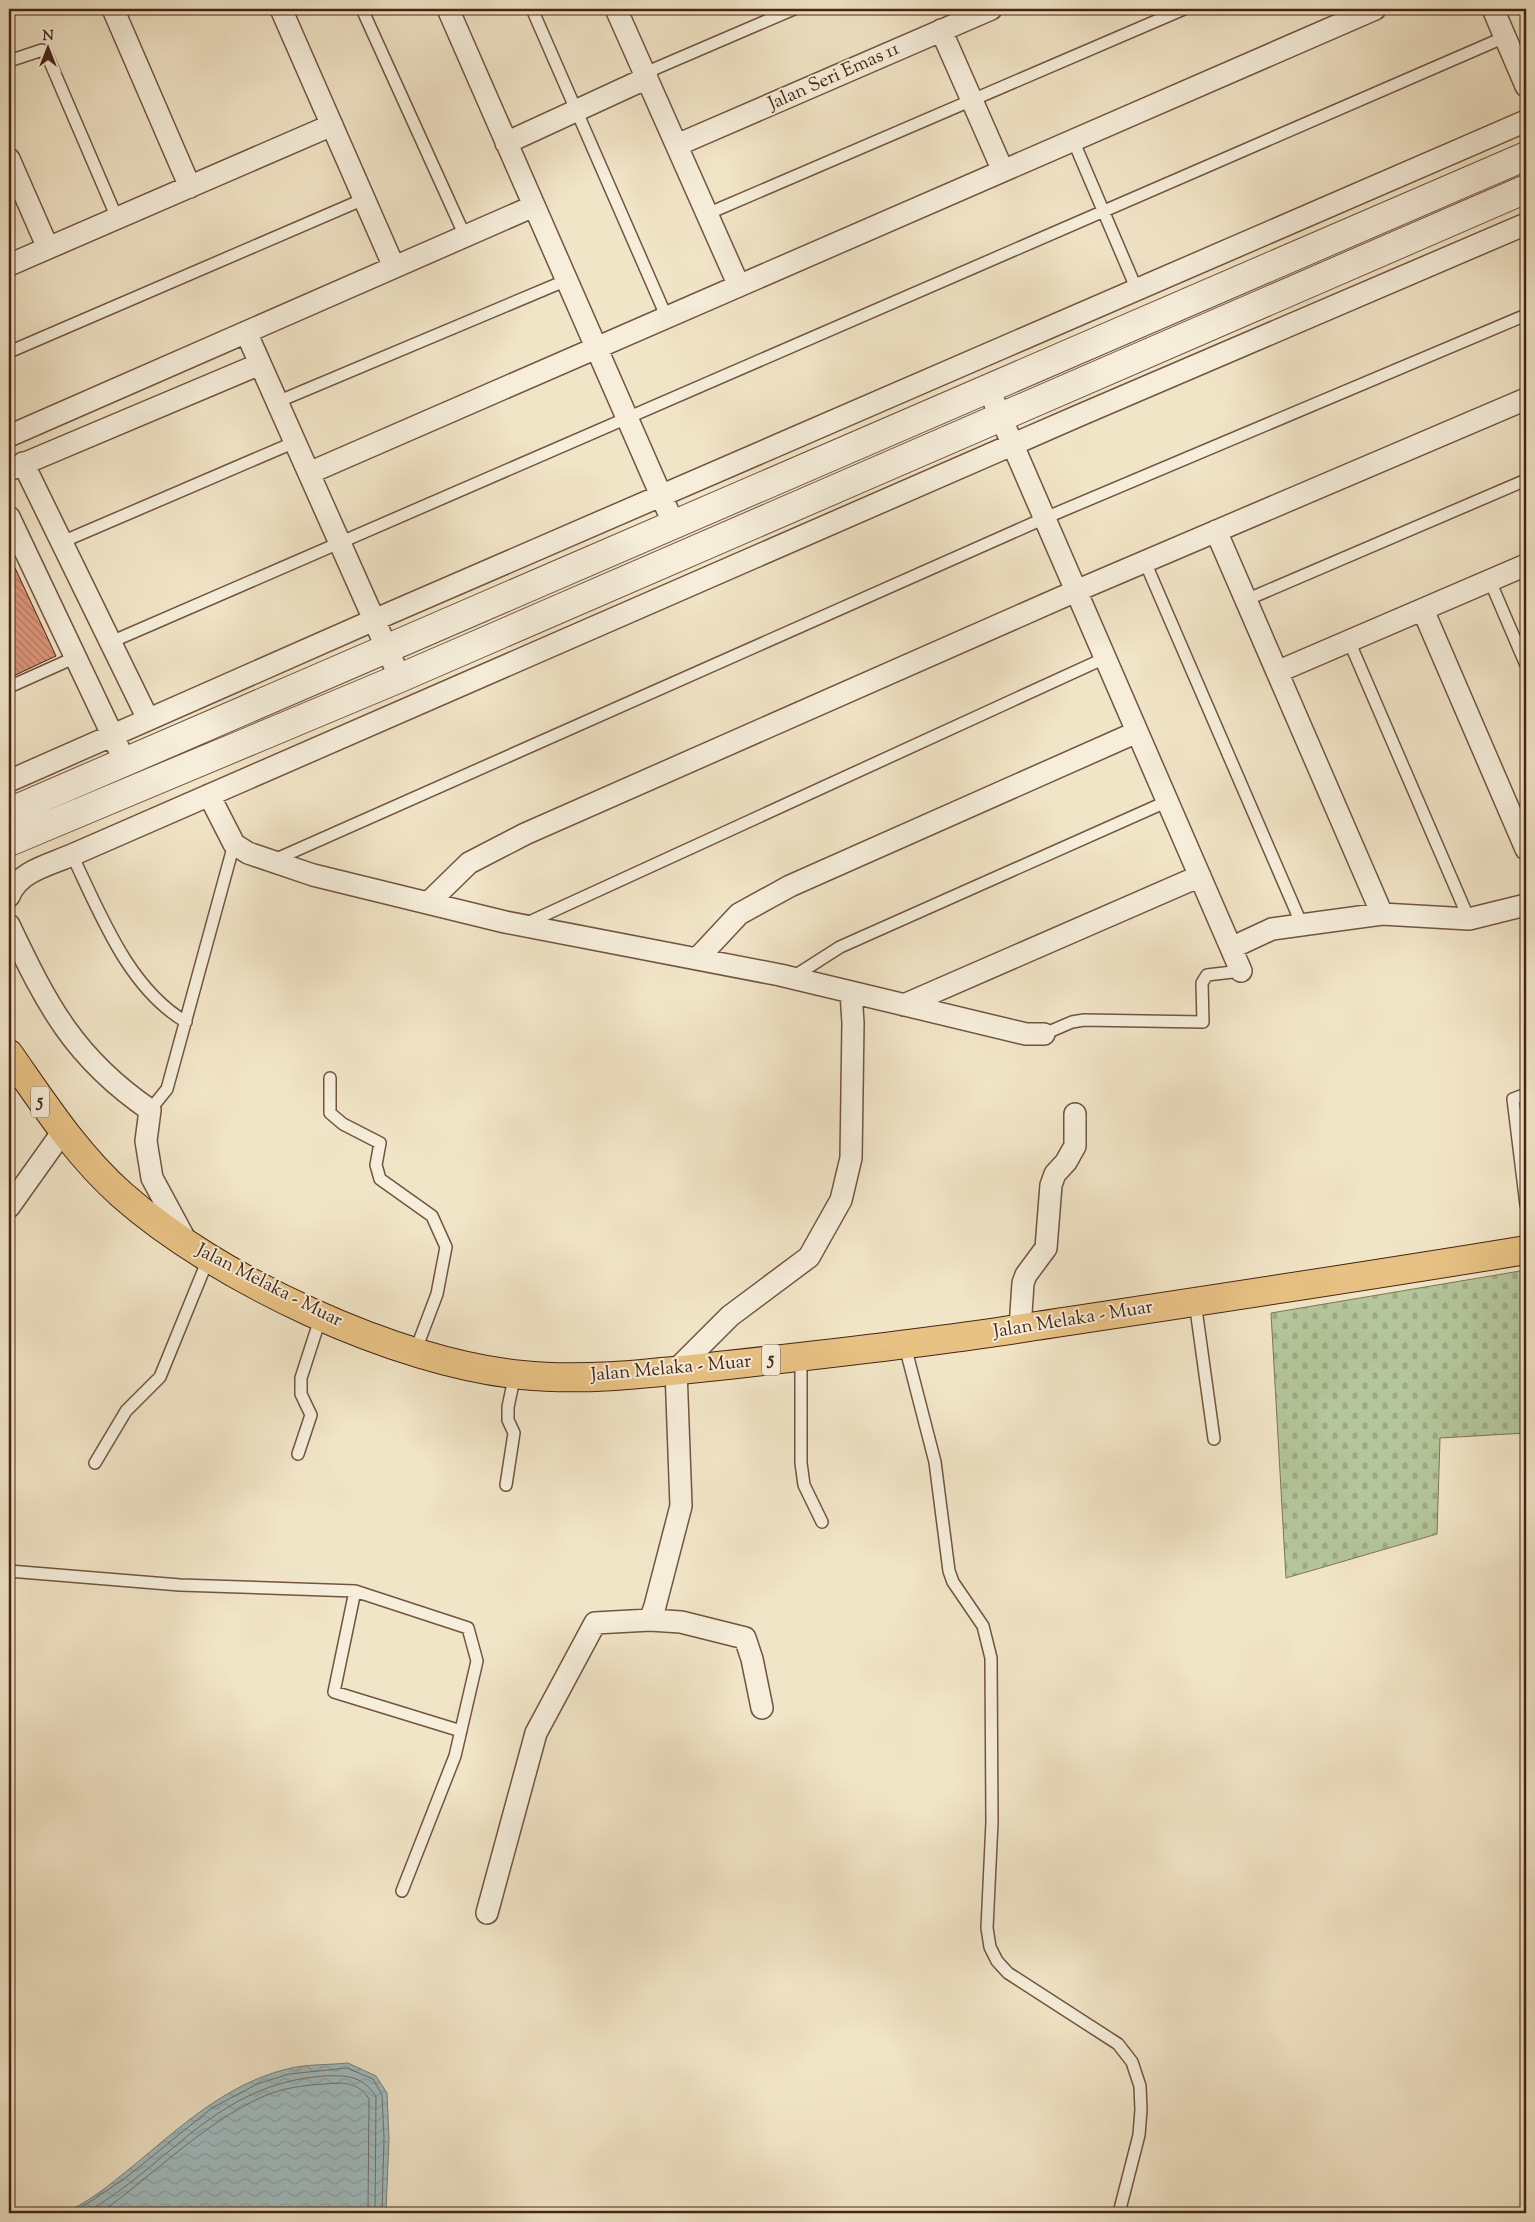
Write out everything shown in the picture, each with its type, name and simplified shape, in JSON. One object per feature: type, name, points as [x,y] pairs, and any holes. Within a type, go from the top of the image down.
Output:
[{"type":"main road","name":"Jalan Melaka - Muar","points":[[9,1054],[67,1140],[121,1194],[198,1251],[237,1274],[321,1316],[415,1352],[472,1367],[515,1374],[572,1377],[676,1370],[905,1346],[1526,1250]]},
{"type":"main road","points":[[9,1084],[67,1140]]},
{"type":"street","points":[[113,9],[190,187]]},
{"type":"street","points":[[281,9],[394,267]]},
{"type":"street","points":[[448,9],[674,525]]},
{"type":"street","points":[[616,9],[739,286]]},
{"type":"street","name":"Jalan Seri Emas 11","points":[[677,146],[991,9]]},
{"type":"street","points":[[309,473],[1375,9]]},
{"type":"street","points":[[1493,9],[1526,86]]},
{"type":"street","points":[[941,30],[1003,171]]},
{"type":"street","points":[[506,143],[576,111],[646,75]]},
{"type":"street","points":[[9,781],[374,620],[1526,121]]},
{"type":"street","points":[[9,265],[332,125]]},
{"type":"street","points":[[9,812],[989,390],[1526,156]]},
{"type":"street","points":[[9,159],[48,248]]},
{"type":"street","points":[[9,842],[400,678],[1526,189]]},
{"type":"street","points":[[9,436],[534,206]]},
{"type":"street","points":[[9,896],[20,878],[189,803],[1526,224]]},
{"type":"street","points":[[246,332],[400,678]]},
{"type":"street","points":[[148,719],[62,542],[16,467],[260,364]]},
{"type":"street","points":[[989,390],[1241,972]]},
{"type":"street","points":[[428,903],[469,862],[494,848],[1076,591],[1526,399]]},
{"type":"street","points":[[9,517],[124,761]]},
{"type":"street","points":[[1216,531],[1382,914]]},
{"type":"street","points":[[1277,672],[1526,566]]},
{"type":"street","points":[[1423,610],[1526,849]]},
{"type":"street","points":[[697,959],[739,914],[790,886],[1137,732]]},
{"type":"street","points":[[174,772],[189,803]]},
{"type":"street","points":[[208,795],[234,844],[248,853],[313,875],[523,925],[791,978],[1026,1034],[1044,1034]]},
{"type":"street","points":[[904,1005],[1200,876]]},
{"type":"street","points":[[1231,948],[1272,929],[1382,914],[1469,919],[1526,906]]},
{"type":"street","points":[[9,925],[42,993],[68,1034],[99,1069],[122,1091],[150,1110],[146,1141],[152,1178],[198,1251]]},
{"type":"street","points":[[650,1620],[681,1506],[676,1370],[730,1316],[809,1257],[841,1200],[851,1158],[853,1023],[851,992]]},
{"type":"street","points":[[1020,1328],[1023,1283],[1026,1275],[1046,1248],[1051,1185],[1055,1174],[1066,1162],[1074,1146],[1075,1114]]},
{"type":"street","points":[[9,1208],[67,1140]]},
{"type":"street","points":[[487,1913],[536,1733],[555,1693],[595,1623],[650,1620],[681,1622],[745,1638],[752,1659],[762,1708]]},
{"type":"lane","points":[[362,9],[465,236]]},
{"type":"lane","points":[[532,9],[667,318]]},
{"type":"lane","points":[[646,75],[794,9]]},
{"type":"lane","points":[[707,214],[1184,9]]},
{"type":"lane","points":[[111,642],[1505,37]]},
{"type":"lane","points":[[9,61],[42,50],[47,55],[117,218]]},
{"type":"lane","points":[[1073,140],[1137,290]]},
{"type":"lane","points":[[9,352],[364,199]]},
{"type":"lane","points":[[277,402],[567,280]]},
{"type":"lane","points":[[271,861],[1044,518],[1526,315]]},
{"type":"lane","points":[[62,542],[295,442]]},
{"type":"lane","points":[[1246,600],[1526,480]]},
{"type":"lane","points":[[1145,562],[1302,925]]},
{"type":"lane","points":[[1490,581],[1526,665]]},
{"type":"lane","points":[[1349,641],[1469,919]]},
{"type":"lane","points":[[9,687],[76,657]]},
{"type":"lane","points":[[523,925],[1105,658]]},
{"type":"lane","points":[[791,978],[840,947],[1168,801]]},
{"type":"lane","points":[[150,1110],[167,1089],[234,844]]},
{"type":"lane","points":[[72,855],[120,954],[166,1011],[186,1022]]},
{"type":"lane","points":[[1044,1034],[1072,1022],[1084,1020],[1203,1022],[1202,983],[1207,976],[1241,972]]},
{"type":"lane","points":[[330,1078],[330,1113],[343,1124],[380,1143],[376,1165],[380,1179],[432,1216],[446,1247],[437,1294],[415,1352]]},
{"type":"lane","points":[[1526,1094],[1513,1099],[1526,1205]]},
{"type":"lane","points":[[95,1463],[126,1411],[160,1377],[198,1251]]},
{"type":"lane","points":[[1195,1302],[1214,1439]]},
{"type":"lane","points":[[298,1454],[311,1415],[301,1394],[301,1378],[321,1316]]},
{"type":"lane","points":[[905,1346],[935,1462],[949,1571],[953,1582],[983,1626],[992,1658],[992,1822],[987,1928],[990,1947],[997,1961],[1008,1973],[1118,2044],[1132,2062],[1140,2086],[1141,2110],[1138,2135],[1119,2213]]},
{"type":"lane","points":[[801,1357],[801,1463],[804,1485],[822,1522]]},
{"type":"lane","points":[[506,1485],[514,1433],[508,1420],[508,1408],[515,1374]]},
{"type":"lane","points":[[9,1571],[180,1585],[355,1591],[468,1628],[477,1661],[455,1756],[402,1891]]},
{"type":"lane","points":[[355,1591],[334,1692],[461,1731]]},
{"type":"green space","points":[[1526,1270],[1526,1433],[1440,1438],[1437,1534],[1286,1578],[1271,1313]]},
{"type":"water","points":[[348,2063],[376,2076],[387,2093],[389,2138],[386,2213],[60,2213],[78,2206],[98,2193],[186,2122],[205,2108],[244,2085],[294,2067]]},
{"type":"building","points":[[9,555],[56,656],[9,678]]}]
